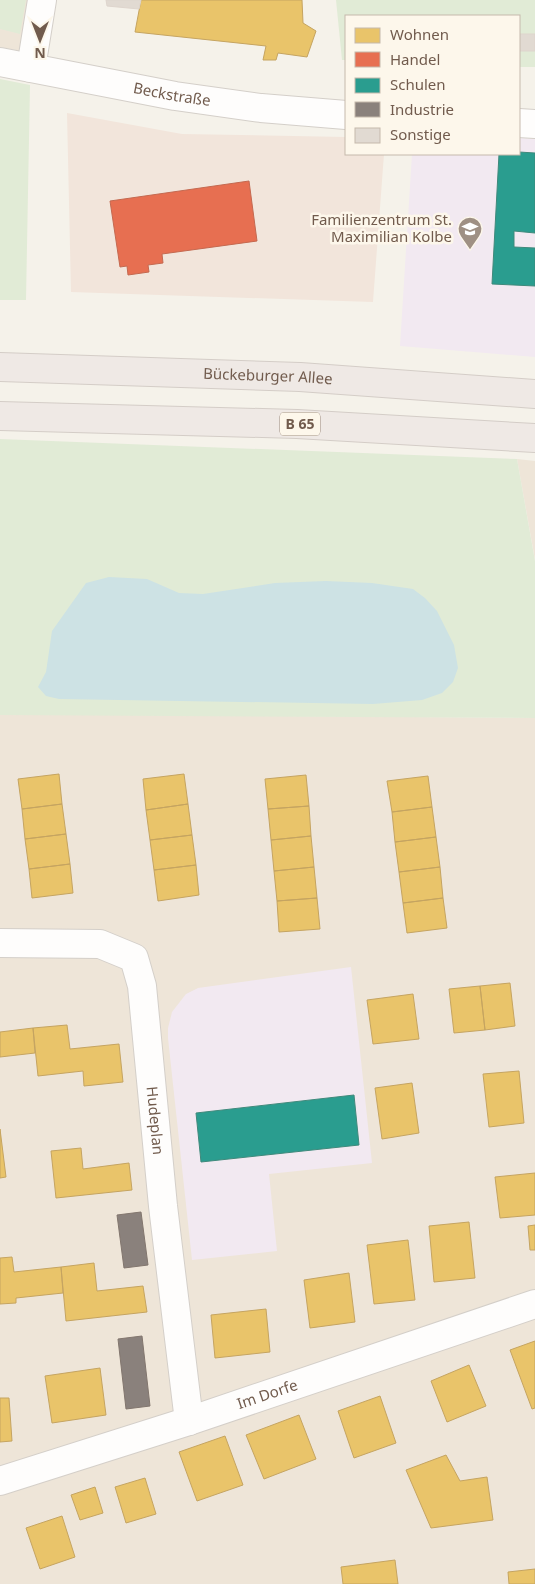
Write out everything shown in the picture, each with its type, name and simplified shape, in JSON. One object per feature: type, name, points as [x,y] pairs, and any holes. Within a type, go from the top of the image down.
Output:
[{"type":"highway","name":"Bückeburger Allee","points":[[13,367],[300,378],[535,394]]},
{"type":"highway","name":"B 65","points":[[0,416],[298,424],[535,438]]},
{"type":"street","points":[[32,68],[42,0]]},
{"type":"street","name":"Beckstraße","points":[[0,62],[184,97],[261,108],[345,115]]},
{"type":"street","points":[[520,123],[535,124]]},
{"type":"street","name":"Hudeplan","points":[[0,943],[100,944],[134,958],[142,986],[162,1206],[189,1421]]},
{"type":"street","name":"Im Dorfe","points":[[0,1480],[189,1421],[535,1304]]},
{"type":"shaded area","points":[[0,0],[33,0],[22,51],[0,47]]},
{"type":"shaded area","points":[[67,113],[182,134],[345,137],[345,155],[384,155],[373,302],[71,292]]},
{"type":"shaded area","name":"Familienzentrum St. Maximilian Kolbe","points":[[520,138],[535,139],[535,357],[400,346],[412,155],[520,155]]},
{"type":"shaded area","points":[[517,459],[535,461],[535,560]]},
{"type":"shaded area","points":[[109,577],[147,579],[179,593],[203,594],[275,583],[326,581],[372,583],[413,589],[437,611],[454,645],[458,668],[453,682],[442,693],[422,700],[373,704],[59,699],[46,696],[38,687],[46,672],[52,631],[86,583]]},
{"type":"shaded area","points":[[0,715],[535,718],[535,1584],[0,1584]]},
{"type":"shaded area","points":[[351,967],[372,1163],[269,1174],[277,1251],[192,1260],[168,1038],[168,1028],[172,1012],[186,994],[198,988]]},
{"type":"green space","points":[[0,0],[26,0],[20,34],[0,29]]},
{"type":"green space","points":[[336,0],[535,0],[535,67],[520,67],[520,15],[345,15],[345,60],[342,60]]},
{"type":"green space","points":[[0,79],[30,85],[26,300],[0,300]]},
{"type":"green space","points":[[0,439],[517,459],[535,561],[535,718],[0,715]]},
{"type":"building: Wohnen","points":[[141,0],[302,0],[303,23],[316,31],[307,57],[278,53],[276,60],[263,60],[266,46],[135,32]]},
{"type":"building: Wohnen","points":[[59,774],[62,804],[22,809],[18,779]]},
{"type":"building: Wohnen","points":[[184,774],[188,804],[146,810],[143,779]]},
{"type":"building: Wohnen","points":[[306,775],[309,806],[268,809],[265,779]]},
{"type":"building: Wohnen","points":[[428,776],[432,807],[392,812],[387,781]]},
{"type":"building: Wohnen","points":[[62,804],[66,834],[25,839],[22,809]]},
{"type":"building: Wohnen","points":[[188,804],[192,835],[150,840],[146,810]]},
{"type":"building: Wohnen","points":[[309,806],[311,836],[271,840],[268,809]]},
{"type":"building: Wohnen","points":[[432,807],[436,837],[395,842],[392,812]]},
{"type":"building: Wohnen","points":[[66,834],[70,864],[29,869],[25,839]]},
{"type":"building: Wohnen","points":[[192,835],[196,865],[154,870],[150,840]]},
{"type":"building: Wohnen","points":[[311,836],[314,867],[274,871],[271,840]]},
{"type":"building: Wohnen","points":[[436,837],[440,867],[399,872],[395,842]]},
{"type":"building: Wohnen","points":[[70,864],[73,893],[32,898],[29,869]]},
{"type":"building: Wohnen","points":[[196,865],[199,895],[158,901],[154,870]]},
{"type":"building: Wohnen","points":[[314,867],[317,898],[277,901],[274,871]]},
{"type":"building: Wohnen","points":[[440,867],[443,898],[403,903],[399,872]]},
{"type":"building: Wohnen","points":[[317,898],[320,929],[279,932],[277,901]]},
{"type":"building: Wohnen","points":[[443,898],[447,928],[407,933],[403,903]]},
{"type":"building: Wohnen","points":[[510,983],[515,1026],[485,1030],[480,986]]},
{"type":"building: Wohnen","points":[[480,986],[485,1030],[454,1033],[449,989]]},
{"type":"building: Wohnen","points":[[413,994],[419,1039],[373,1044],[367,1000]]},
{"type":"building: Wohnen","points":[[67,1025],[70,1049],[119,1044],[123,1082],[84,1086],[83,1071],[38,1076],[33,1028]]},
{"type":"building: Wohnen","points":[[33,1028],[35,1053],[0,1057],[0,1032]]},
{"type":"building: Wohnen","points":[[519,1071],[524,1123],[489,1127],[483,1074]]},
{"type":"building: Wohnen","points":[[412,1083],[419,1133],[382,1139],[375,1088]]},
{"type":"building: Wohnen","points":[[0,1129],[6,1177],[0,1178]]},
{"type":"building: Wohnen","points":[[81,1148],[83,1169],[129,1163],[132,1190],[56,1198],[51,1151]]},
{"type":"building: Wohnen","points":[[535,1173],[535,1215],[500,1218],[495,1177]]},
{"type":"building: Wohnen","points":[[469,1222],[475,1278],[434,1282],[429,1226]]},
{"type":"building: Wohnen","points":[[535,1225],[535,1250],[530,1250],[528,1226]]},
{"type":"building: Wohnen","points":[[408,1240],[415,1300],[374,1304],[367,1245]]},
{"type":"building: Wohnen","points":[[12,1257],[14,1272],[61,1267],[63,1293],[16,1298],[16,1303],[0,1304],[0,1258]]},
{"type":"building: Wohnen","points":[[94,1263],[97,1291],[143,1286],[147,1312],[66,1321],[61,1267]]},
{"type":"building: Wohnen","points":[[349,1273],[355,1322],[310,1328],[304,1280]]},
{"type":"building: Wohnen","points":[[266,1309],[270,1352],[215,1358],[211,1315]]},
{"type":"building: Wohnen","points":[[535,1341],[535,1408],[532,1409],[510,1350]]},
{"type":"building: Wohnen","points":[[469,1365],[486,1406],[447,1422],[431,1381]]},
{"type":"building: Wohnen","points":[[100,1368],[106,1415],[52,1423],[45,1376]]},
{"type":"building: Wohnen","points":[[380,1396],[396,1443],[354,1458],[338,1411]]},
{"type":"building: Wohnen","points":[[0,1398],[9,1398],[12,1441],[0,1442]]},
{"type":"building: Wohnen","points":[[299,1415],[316,1459],[264,1479],[246,1435]]},
{"type":"building: Wohnen","points":[[225,1436],[243,1485],[197,1501],[179,1452]]},
{"type":"building: Wohnen","points":[[446,1455],[460,1481],[487,1477],[493,1520],[431,1528],[406,1470]]},
{"type":"building: Wohnen","points":[[145,1478],[156,1514],[126,1523],[115,1487]]},
{"type":"building: Wohnen","points":[[95,1487],[103,1513],[80,1520],[71,1495]]},
{"type":"building: Wohnen","points":[[62,1516],[75,1557],[40,1569],[26,1528]]},
{"type":"building: Wohnen","points":[[395,1560],[398,1584],[343,1584],[341,1567]]},
{"type":"building: Wohnen","points":[[535,1569],[535,1584],[509,1584],[508,1572]]},
{"type":"building: Handel","points":[[249,181],[257,241],[162,254],[163,263],[148,265],[149,272],[128,275],[127,266],[120,267],[110,201]]},
{"type":"building: Schulen","points":[[520,152],[535,153],[535,233],[514,231],[514,247],[535,248],[535,286],[492,284],[499,155],[520,155]]},
{"type":"building: Schulen","points":[[354,1095],[359,1145],[201,1162],[196,1113]]},
{"type":"building: Industrie","points":[[141,1212],[148,1265],[124,1268],[117,1215]]},
{"type":"building: Industrie","points":[[142,1336],[150,1406],[126,1409],[118,1339]]},
{"type":"building: Sonstige","points":[[106,0],[141,0],[139,9],[107,6]]},
{"type":"building: Sonstige","points":[[520,34],[535,34],[535,51],[520,51]]},
{"type":"place","name":"Familienzentrum St. Maximilian Kolbe","points":[[470,250]]}]
